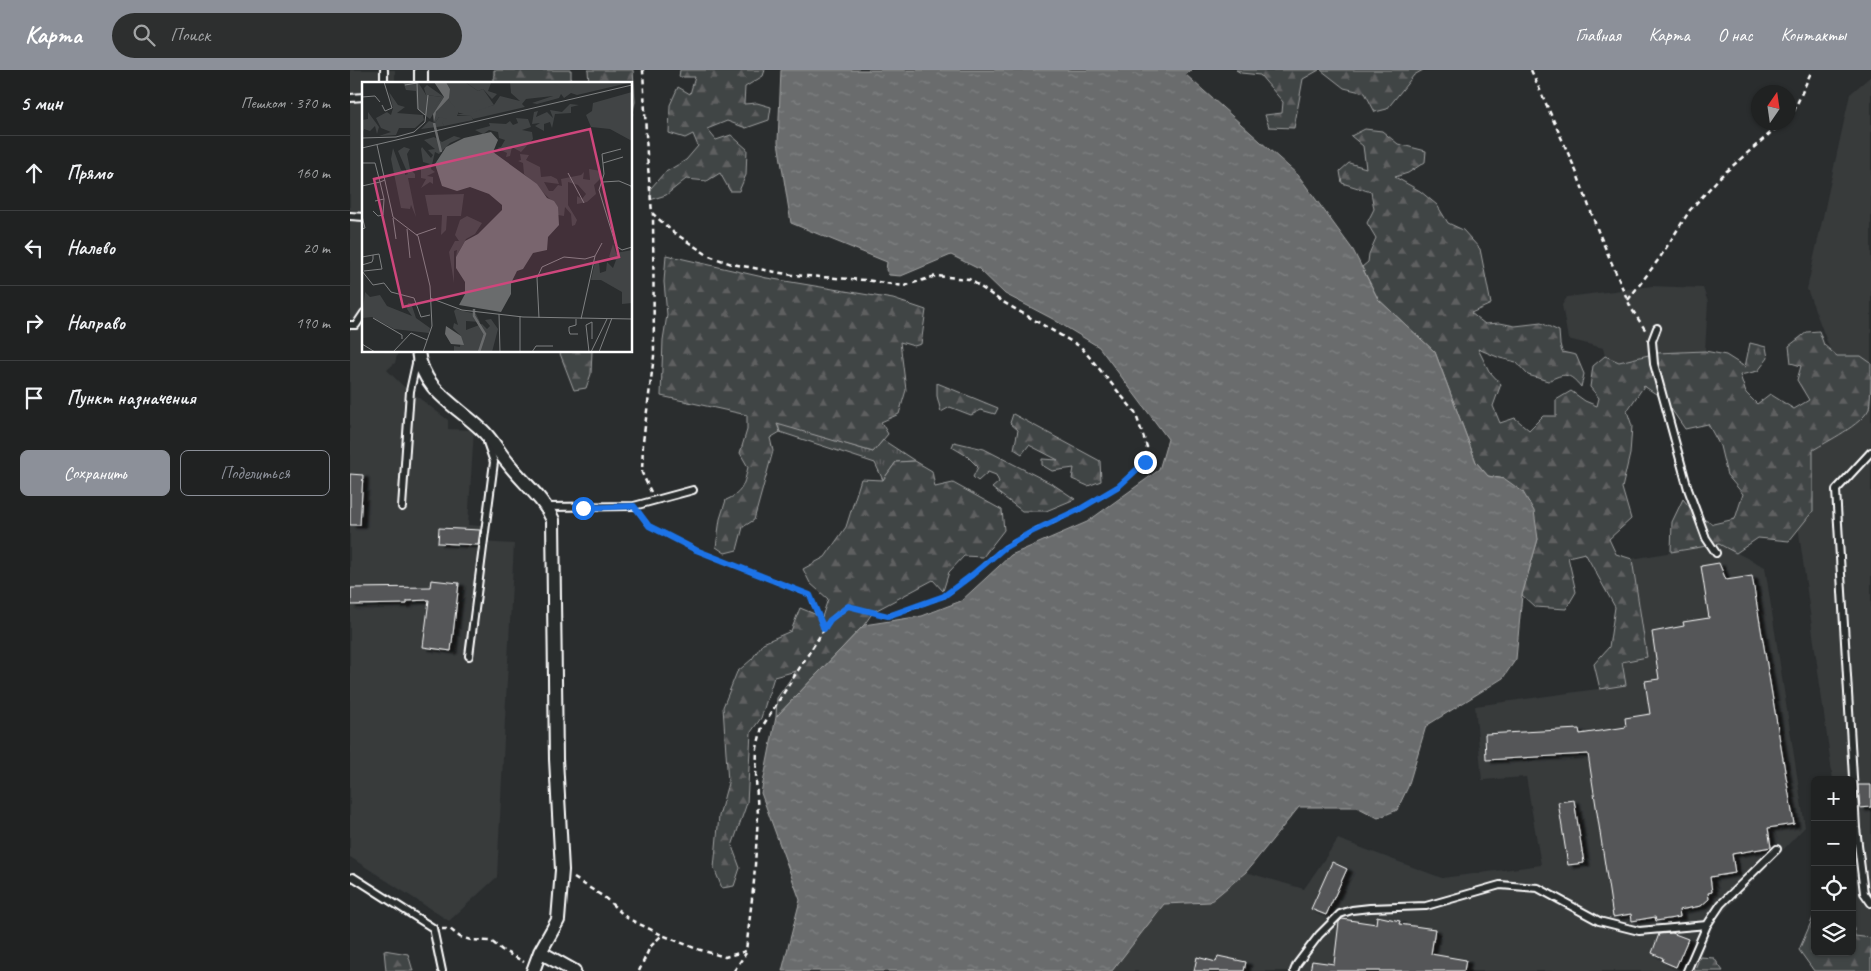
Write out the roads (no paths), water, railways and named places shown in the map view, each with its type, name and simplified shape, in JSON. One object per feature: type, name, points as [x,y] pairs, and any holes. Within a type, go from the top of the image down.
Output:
[{"type":"street","points":[[418,353],[424,376],[435,391],[459,409],[484,432],[508,464],[547,507],[553,520],[556,759],[562,870],[558,920],[540,952],[534,968]]},
{"type":"street","points":[[540,952],[574,971]]},
{"type":"lane","points":[[350,325],[356,325],[362,316]]},
{"type":"lane","points":[[1657,328],[1652,340],[1654,364],[1688,489],[1706,538],[1716,553]]},
{"type":"lane","points":[[402,507],[410,391],[418,353]]},
{"type":"lane","points":[[469,656],[494,462],[484,432]]},
{"type":"lane","points":[[1871,452],[1836,490],[1856,828],[1864,893],[1871,903]]},
{"type":"lane","points":[[547,507],[634,506],[693,490]]},
{"type":"lane","points":[[1687,971],[1707,925],[1722,904],[1777,849]]},
{"type":"lane","points":[[350,878],[353,877],[433,928],[442,971]]},
{"type":"lane","points":[[1294,971],[1297,964],[1319,935],[1340,914],[1352,910],[1370,908],[1426,906],[1500,885],[1538,888],[1599,921],[1639,931],[1707,925]]},
{"type":"water","points":[[781,70],[1191,70],[1185,74],[1298,175],[1353,250],[1378,299],[1435,352],[1476,462],[1488,476],[1505,479],[1523,492],[1534,511],[1538,539],[1522,595],[1516,659],[1503,678],[1426,726],[1408,787],[1397,810],[1378,818],[1357,807],[1299,807],[1246,872],[1210,902],[1164,904],[1112,971],[782,971],[800,900],[761,793],[776,717],[864,625],[922,616],[961,601],[1011,555],[1087,522],[1159,470],[1168,439],[1099,347],[1051,318],[1005,294],[979,269],[951,255],[901,276],[889,275],[886,270],[887,262],[791,223],[778,142]]}]
